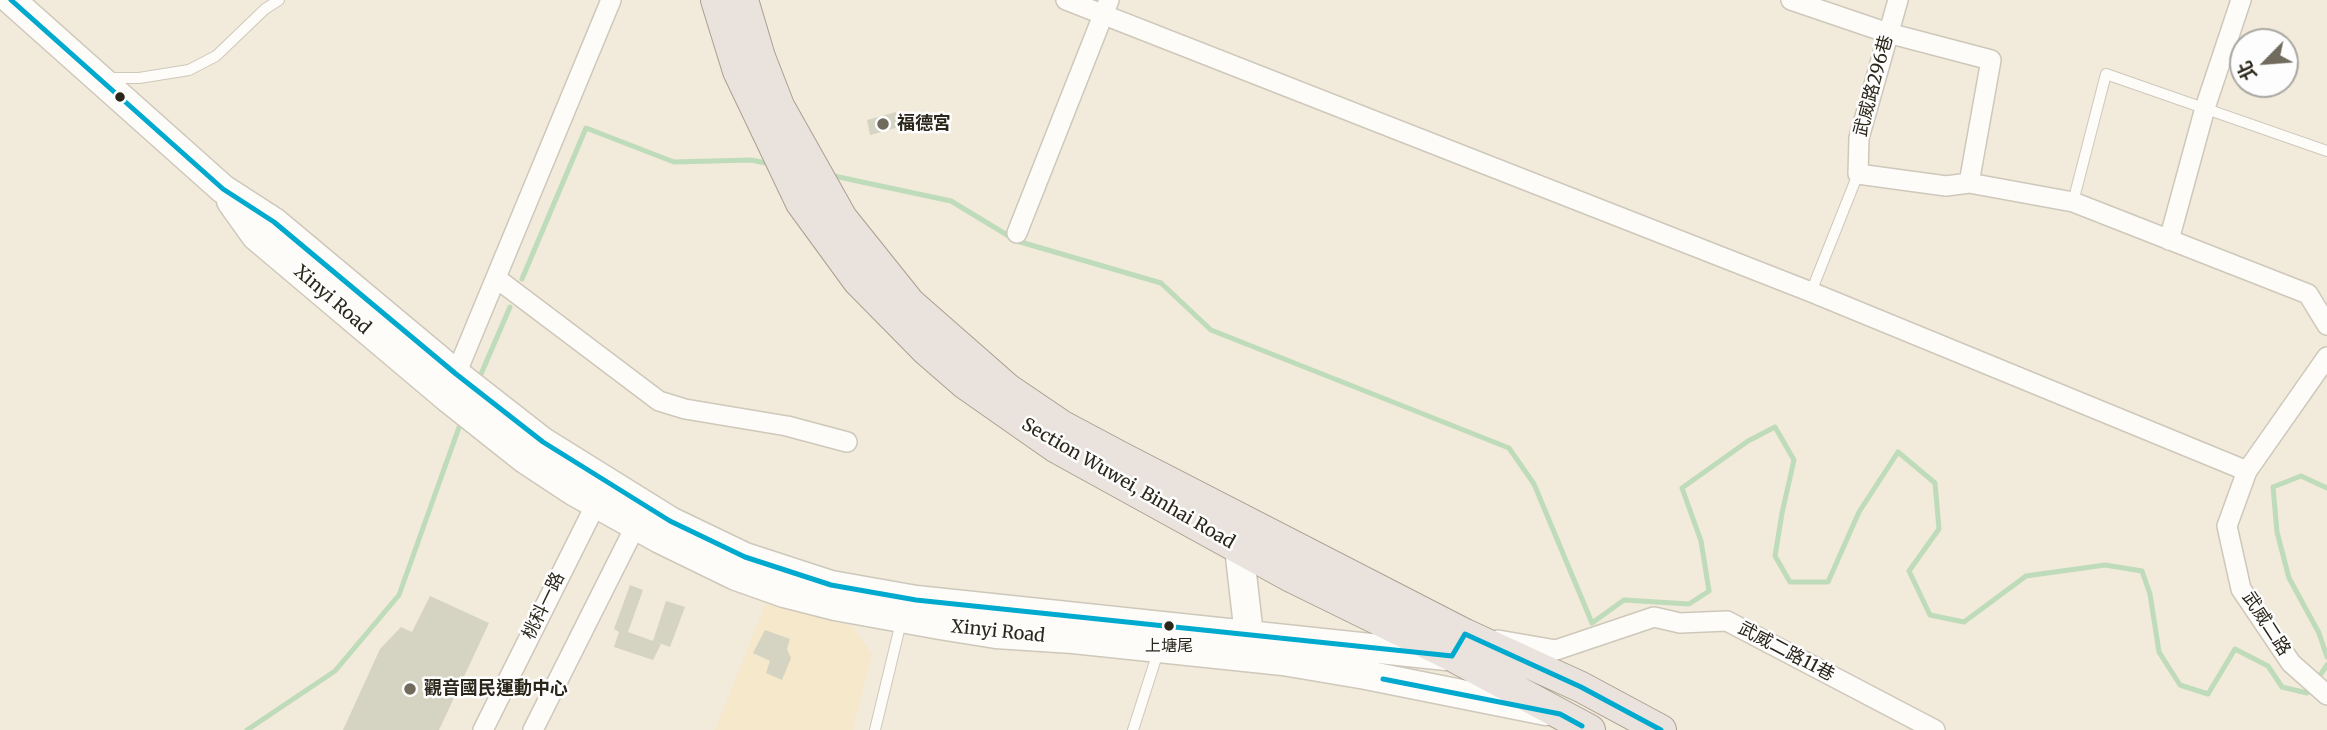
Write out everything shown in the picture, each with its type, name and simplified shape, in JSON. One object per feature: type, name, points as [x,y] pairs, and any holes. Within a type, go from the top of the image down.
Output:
[{"type":"main road","name":"Xinyi Road","points":[[11,0],[223,189],[274,222],[458,386],[488,415],[525,459],[601,494],[748,580],[784,593],[835,606],[903,608],[1249,635],[1459,645]]},
{"type":"main road","name":"Section Wuwei, Binhai Road","points":[[716,0],[738,71],[801,203],[859,281],[927,351],[965,384],[1055,447],[1291,576],[1459,645]]},
{"type":"main road","name":"Section Wuwei, Binhai Road","points":[[743,0],[760,57],[779,106],[842,218],[910,303],[1008,389],[1061,425],[1459,645],[1560,714],[1590,730]]},
{"type":"main road","points":[[1240,548],[1249,635]]},
{"type":"main road","name":"Xinyi Road","points":[[903,608],[996,634],[1283,661],[1560,714]]},
{"type":"main road","points":[[1442,691],[1459,645],[1581,687],[1661,730]]},
{"type":"street","points":[[458,386],[496,278],[611,0]]},
{"type":"street","points":[[1066,0],[1106,7],[2247,471]]},
{"type":"street","points":[[1791,0],[1888,33],[1991,60],[1969,183]]},
{"type":"street","name":"武威路296巷","points":[[1858,174],[1859,138],[1898,0]]},
{"type":"street","points":[[2169,240],[2205,108],[2241,0]]},
{"type":"street","points":[[1017,233],[1106,7]]},
{"type":"street","points":[[1858,174],[1946,186],[1969,183],[2073,202],[2308,294],[2327,326]]},
{"type":"street","points":[[496,278],[659,401],[685,409],[788,426],[847,442]]},
{"type":"street","name":"武威二路","points":[[2327,358],[2247,471],[2227,526],[2241,589],[2291,663],[2327,695]]},
{"type":"street","name":"桃科一路","points":[[483,730],[601,494]]},
{"type":"street","points":[[533,730],[641,516]]},
{"type":"street","name":"武威二路11巷","points":[[1459,645],[1556,650],[1654,617],[1680,623],[1727,621],[1935,730]]},
{"type":"lane","points":[[101,79],[139,78],[189,70],[216,56],[265,9],[279,0]]},
{"type":"lane","points":[[2073,202],[2106,74],[2327,151]]},
{"type":"lane","points":[[1811,292],[1858,174]]},
{"type":"lane","points":[[875,730],[903,608]]},
{"type":"lane","points":[[1133,730],[1159,648]]},
{"type":"shaded area","points":[[767,600],[853,627],[872,654],[853,730],[715,730]]},
{"type":"building","name":"福德宮","points":[[896,112],[899,127],[870,135],[867,120]]},
{"type":"building","points":[[630,585],[643,590],[628,632],[653,641],[666,601],[685,607],[670,647],[654,641],[661,644],[653,660],[614,647],[619,632],[614,629]]},
{"type":"building","name":"觀音國民運動中心","points":[[430,596],[489,623],[439,730],[343,730],[380,649],[401,627],[412,632]]},
{"type":"building","points":[[765,630],[790,639],[787,649],[791,658],[782,680],[766,673],[770,661],[753,653]]},
{"type":"waterway","points":[[522,279],[586,128],[674,162],[751,160],[771,164]]},
{"type":"waterway","points":[[834,176],[951,201],[1017,241],[1161,283],[1211,330],[1509,448],[1534,484],[1592,623],[1624,600],[1689,604],[1709,591],[1701,541],[1682,488],[1748,441],[1775,427],[1794,460],[1775,556],[1790,582],[1828,582],[1859,512],[1898,452],[1935,483],[1939,529],[1909,571],[1930,615],[1964,622],[2026,576],[2105,565],[2142,571],[2150,594],[2159,652],[2180,685],[2208,694],[2235,649],[2268,666],[2282,687],[2307,693],[2311,688]]},
{"type":"waterway","points":[[478,381],[510,307]]},
{"type":"waterway","points":[[247,730],[335,671],[399,595],[462,419]]},
{"type":"waterway","points":[[2327,488],[2301,476],[2273,487],[2277,532],[2289,578],[2319,633],[2327,657]]},
{"type":"waterway","points":[[2317,680],[2327,665]]},
{"type":"transit line","points":[[11,0],[223,189],[274,222],[456,374],[543,442],[670,521],[745,557],[831,585],[916,600],[1452,656],[1465,634],[1581,687],[1661,730]]},
{"type":"transit line","points":[[1383,679],[1560,714],[1582,726]]},
{"type":"place","name":"福德宮","points":[[883,124]]},
{"type":"place","name":"上塘尾","points":[[1169,626]]},
{"type":"place","name":"觀音國民運動中心","points":[[410,689]]}]
